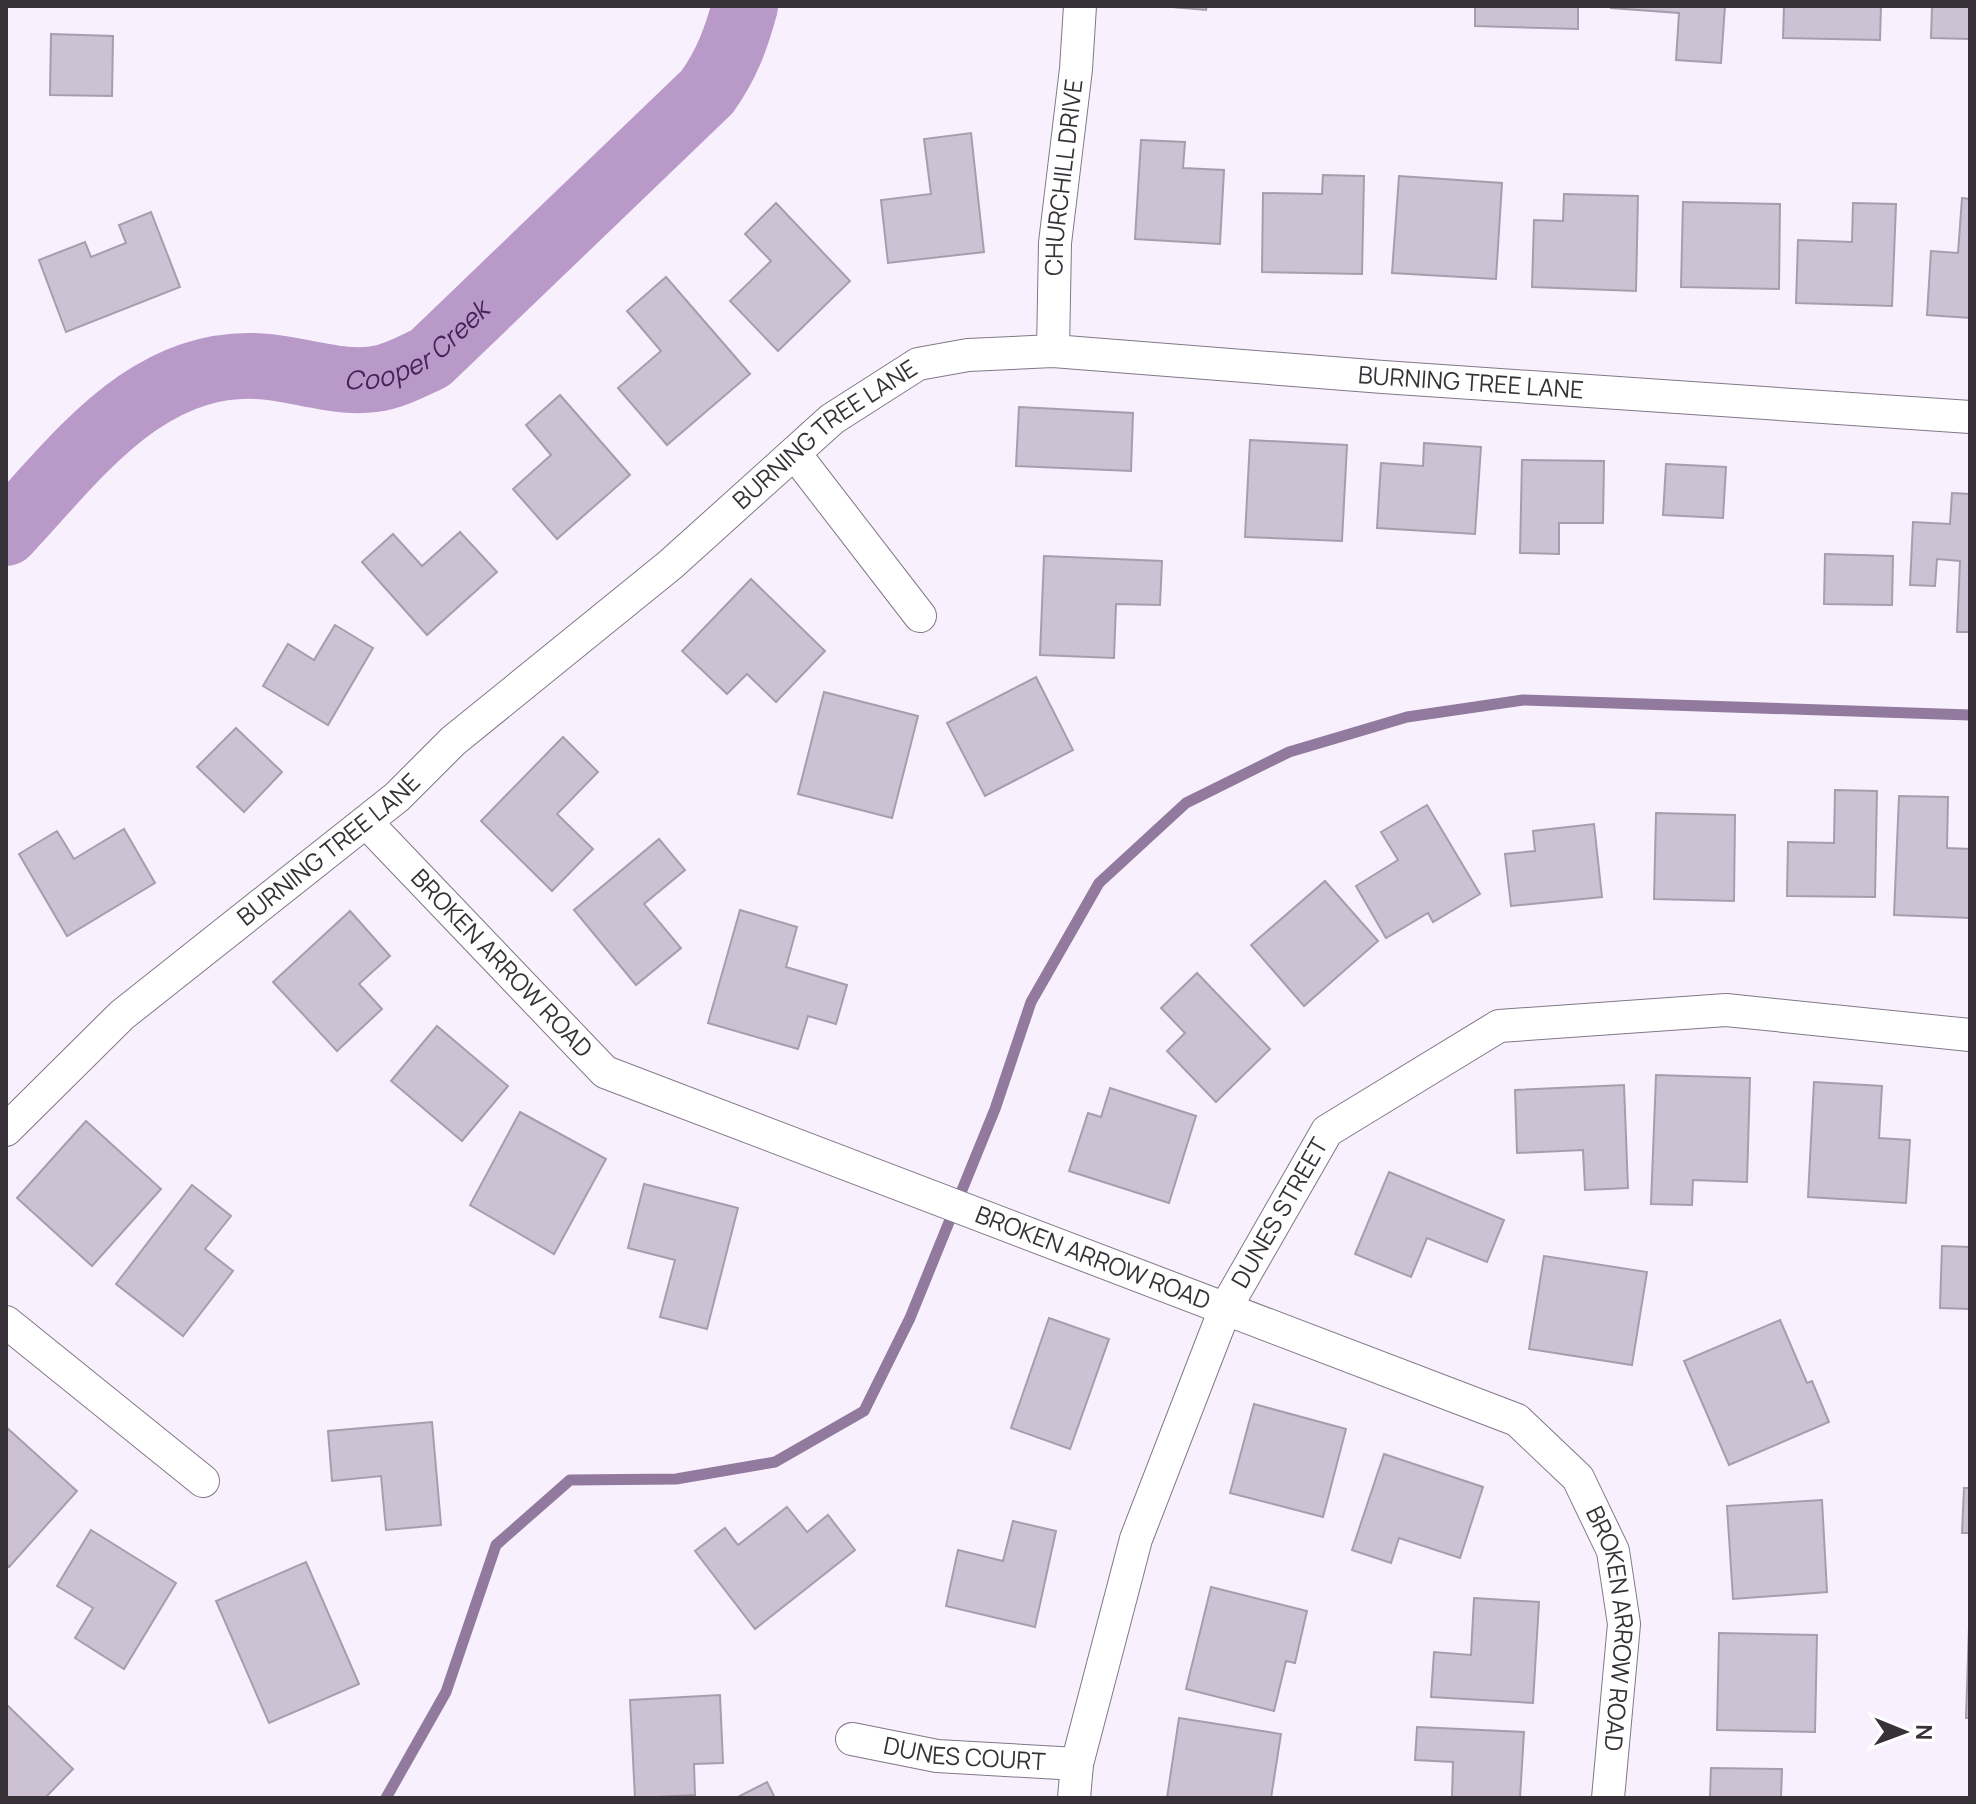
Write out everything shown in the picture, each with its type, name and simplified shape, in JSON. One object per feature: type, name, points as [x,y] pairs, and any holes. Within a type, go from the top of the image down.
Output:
[{"type":"street","name":"CHURCHILL DRIVE","points":[[1053,351],[1055,243],[1076,69],[1080,6]]},
{"type":"street","name":"BURNING TREE LANE","points":[[6,1130],[122,1015],[397,797],[453,741],[670,565],[832,419],[918,364],[968,355],[1053,351],[1970,417]]},
{"type":"street","points":[[795,454],[920,616]]},
{"type":"street","name":"BROKEN ARROW ROAD","points":[[366,822],[605,1072],[1517,1420],[1578,1478],[1613,1551],[1624,1624],[1608,1798]]},
{"type":"street","name":"DUNES STREET","points":[[1074,1798],[1077,1764],[1136,1539],[1225,1309],[1327,1131],[1499,1026],[1726,1010],[1970,1035]]},
{"type":"street","points":[[6,1322],[203,1481]]},
{"type":"street","name":"DUNES COURT","points":[[852,1739],[937,1756],[1077,1764]]},
{"type":"building","points":[[1160,6],[1207,6],[1206,10]]},
{"type":"building","points":[[1475,6],[1578,6],[1578,29],[1475,26]]},
{"type":"building","points":[[1611,6],[1725,6],[1721,63],[1676,60],[1679,13]]},
{"type":"building","points":[[1784,6],[1881,6],[1880,40],[1783,38]]},
{"type":"building","points":[[1932,6],[1970,6],[1970,39],[1931,38]]},
{"type":"building","points":[[51,34],[113,36],[112,96],[50,95]]},
{"type":"building","points":[[971,133],[984,252],[888,263],[881,200],[931,194],[924,139]]},
{"type":"building","points":[[1141,140],[1185,142],[1183,168],[1224,170],[1220,244],[1135,239]]},
{"type":"building","points":[[1323,175],[1364,176],[1362,274],[1262,272],[1263,193],[1322,194]]},
{"type":"building","points":[[1399,176],[1502,183],[1496,279],[1392,273]]},
{"type":"building","points":[[1564,194],[1638,196],[1636,291],[1532,287],[1534,220],[1563,221]]},
{"type":"building","points":[[1962,198],[1970,199],[1970,318],[1927,315],[1931,251],[1958,253]]},
{"type":"building","points":[[1683,202],[1780,204],[1779,289],[1681,287]]},
{"type":"building","points":[[776,203],[850,281],[778,351],[730,301],[771,261],[745,234]]},
{"type":"building","points":[[1853,203],[1896,204],[1892,306],[1796,303],[1798,240],[1852,242]]},
{"type":"building","points":[[151,212],[180,287],[66,332],[39,260],[85,242],[91,257],[126,243],[119,225]]},
{"type":"building","points":[[666,277],[750,374],[667,445],[618,388],[661,351],[627,311]]},
{"type":"building","points":[[560,395],[630,475],[557,539],[513,489],[551,455],[526,425]]},
{"type":"building","points":[[1019,407],[1133,413],[1131,471],[1016,466]]},
{"type":"building","points":[[1250,440],[1347,445],[1342,541],[1245,537]]},
{"type":"building","points":[[1424,443],[1481,447],[1475,534],[1377,528],[1381,463],[1423,466]]},
{"type":"building","points":[[1522,460],[1604,461],[1603,523],[1559,523],[1559,554],[1520,553]]},
{"type":"building","points":[[1666,464],[1726,467],[1723,518],[1663,515]]},
{"type":"building","points":[[1952,493],[1970,494],[1970,632],[1957,632],[1960,561],[1937,559],[1935,586],[1910,585],[1913,522],[1950,524]]},
{"type":"building","points":[[460,532],[497,572],[427,635],[362,562],[393,534],[422,566]]},
{"type":"building","points":[[1825,554],[1893,556],[1892,605],[1824,604]]},
{"type":"building","points":[[1044,556],[1162,561],[1160,605],[1116,604],[1114,658],[1040,655]]},
{"type":"building","points":[[751,579],[825,651],[776,702],[747,674],[727,694],[682,651]]},
{"type":"building","points":[[335,625],[373,648],[328,725],[263,686],[288,644],[314,660]]},
{"type":"building","points":[[1036,677],[1073,750],[985,796],[947,723]]},
{"type":"building","points":[[824,692],[918,716],[892,818],[798,794]]},
{"type":"building","points":[[236,728],[282,772],[244,812],[197,767]]},
{"type":"building","points":[[563,737],[598,772],[557,814],[593,849],[552,891],[481,821]]},
{"type":"building","points":[[1835,790],[1877,791],[1875,897],[1787,896],[1788,842],[1834,843]]},
{"type":"building","points":[[1899,796],[1948,797],[1947,848],[1970,849],[1970,918],[1894,915]]},
{"type":"building","points":[[1427,805],[1480,894],[1433,922],[1428,913],[1386,938],[1356,886],[1398,860],[1381,832]]},
{"type":"building","points":[[1656,813],[1735,815],[1734,901],[1654,899]]},
{"type":"building","points":[[1594,824],[1602,897],[1511,906],[1505,854],[1535,851],[1533,831]]},
{"type":"building","points":[[124,829],[155,883],[67,936],[19,854],[57,831],[74,859]]},
{"type":"building","points":[[659,839],[685,870],[644,904],[681,948],[636,985],[574,910]]},
{"type":"building","points":[[1325,881],[1378,941],[1304,1006],[1251,945]]},
{"type":"building","points":[[740,910],[797,927],[786,967],[847,985],[836,1024],[808,1016],[798,1049],[708,1023]]},
{"type":"building","points":[[350,911],[390,956],[359,984],[382,1009],[337,1051],[273,982]]},
{"type":"building","points":[[1197,973],[1270,1049],[1216,1102],[1167,1051],[1185,1033],[1161,1008]]},
{"type":"building","points":[[437,1026],[508,1086],[462,1141],[391,1081]]},
{"type":"building","points":[[1656,1075],[1750,1078],[1747,1182],[1693,1180],[1692,1205],[1651,1204]]},
{"type":"building","points":[[1814,1082],[1882,1086],[1879,1138],[1910,1140],[1906,1203],[1808,1197]]},
{"type":"building","points":[[1624,1085],[1628,1188],[1585,1190],[1583,1150],[1517,1153],[1515,1090]]},
{"type":"building","points":[[1110,1088],[1196,1116],[1169,1203],[1069,1171],[1088,1113],[1101,1117]]},
{"type":"building","points":[[520,1112],[606,1159],[554,1254],[470,1205]]},
{"type":"building","points":[[86,1121],[161,1189],[92,1266],[17,1198]]},
{"type":"building","points":[[1389,1172],[1504,1220],[1487,1262],[1427,1238],[1411,1277],[1355,1254]]},
{"type":"building","points":[[644,1184],[738,1208],[707,1329],[660,1317],[675,1260],[628,1248]]},
{"type":"building","points":[[192,1185],[231,1216],[205,1249],[233,1271],[183,1336],[116,1284]]},
{"type":"building","points":[[1942,1246],[1970,1247],[1970,1309],[1940,1308]]},
{"type":"building","points":[[1544,1256],[1647,1272],[1632,1365],[1529,1349]]},
{"type":"building","points":[[1049,1318],[1109,1339],[1070,1449],[1011,1428]]},
{"type":"building","points":[[1780,1320],[1807,1383],[1812,1381],[1829,1422],[1729,1465],[1684,1361]]},
{"type":"building","points":[[1254,1404],[1346,1429],[1323,1517],[1230,1493]]},
{"type":"building","points":[[432,1422],[441,1525],[386,1530],[381,1476],[332,1481],[328,1431]]},
{"type":"building","points":[[6,1427],[77,1491],[9,1567],[6,1564]]},
{"type":"building","points":[[1384,1454],[1483,1487],[1460,1558],[1399,1538],[1391,1563],[1352,1550]]},
{"type":"building","points":[[1964,1488],[1970,1488],[1970,1533],[1962,1533]]},
{"type":"building","points":[[1822,1500],[1827,1592],[1733,1599],[1727,1506]]},
{"type":"building","points":[[787,1507],[807,1532],[828,1515],[855,1550],[755,1629],[695,1551],[725,1528],[738,1545]]},
{"type":"building","points":[[1013,1521],[1056,1531],[1035,1627],[946,1606],[958,1550],[1003,1561]]},
{"type":"building","points":[[91,1530],[176,1583],[124,1669],[75,1638],[93,1608],[57,1586]]},
{"type":"building","points":[[306,1562],[359,1684],[269,1723],[216,1601]]},
{"type":"building","points":[[1211,1587],[1307,1611],[1295,1663],[1286,1661],[1274,1711],[1186,1689]]},
{"type":"building","points":[[1474,1598],[1539,1602],[1533,1703],[1431,1697],[1434,1652],[1471,1655]]},
{"type":"building","points":[[1969,1627],[1970,1718],[1966,1718]]},
{"type":"building","points":[[1719,1633],[1817,1635],[1815,1732],[1717,1730]]},
{"type":"building","points":[[720,1695],[723,1763],[694,1764],[695,1795],[635,1798],[630,1700]]},
{"type":"building","points":[[6,1704],[73,1769],[45,1798],[6,1798]]},
{"type":"building","points":[[1179,1718],[1281,1734],[1271,1798],[1167,1798]]},
{"type":"building","points":[[1417,1727],[1524,1732],[1520,1798],[1452,1798],[1453,1762],[1415,1760]]},
{"type":"building","points":[[1711,1768],[1782,1769],[1781,1798],[1710,1798]]},
{"type":"building","points":[[767,1782],[775,1798],[736,1798]]},
{"type":"waterway","name":"Cooper Creek","points":[[6,533],[61,472],[120,416],[153,393],[188,376],[227,367],[269,367],[342,379],[371,380],[397,373],[430,358],[707,92],[730,51],[745,6]]},
{"type":"waterway","points":[[386,1798],[446,1692],[496,1545],[570,1480],[676,1479],[775,1462],[864,1411],[910,1318],[995,1109],[1031,1002],[1099,883],[1186,803],[1289,752],[1407,717],[1523,700],[1970,715]]}]
